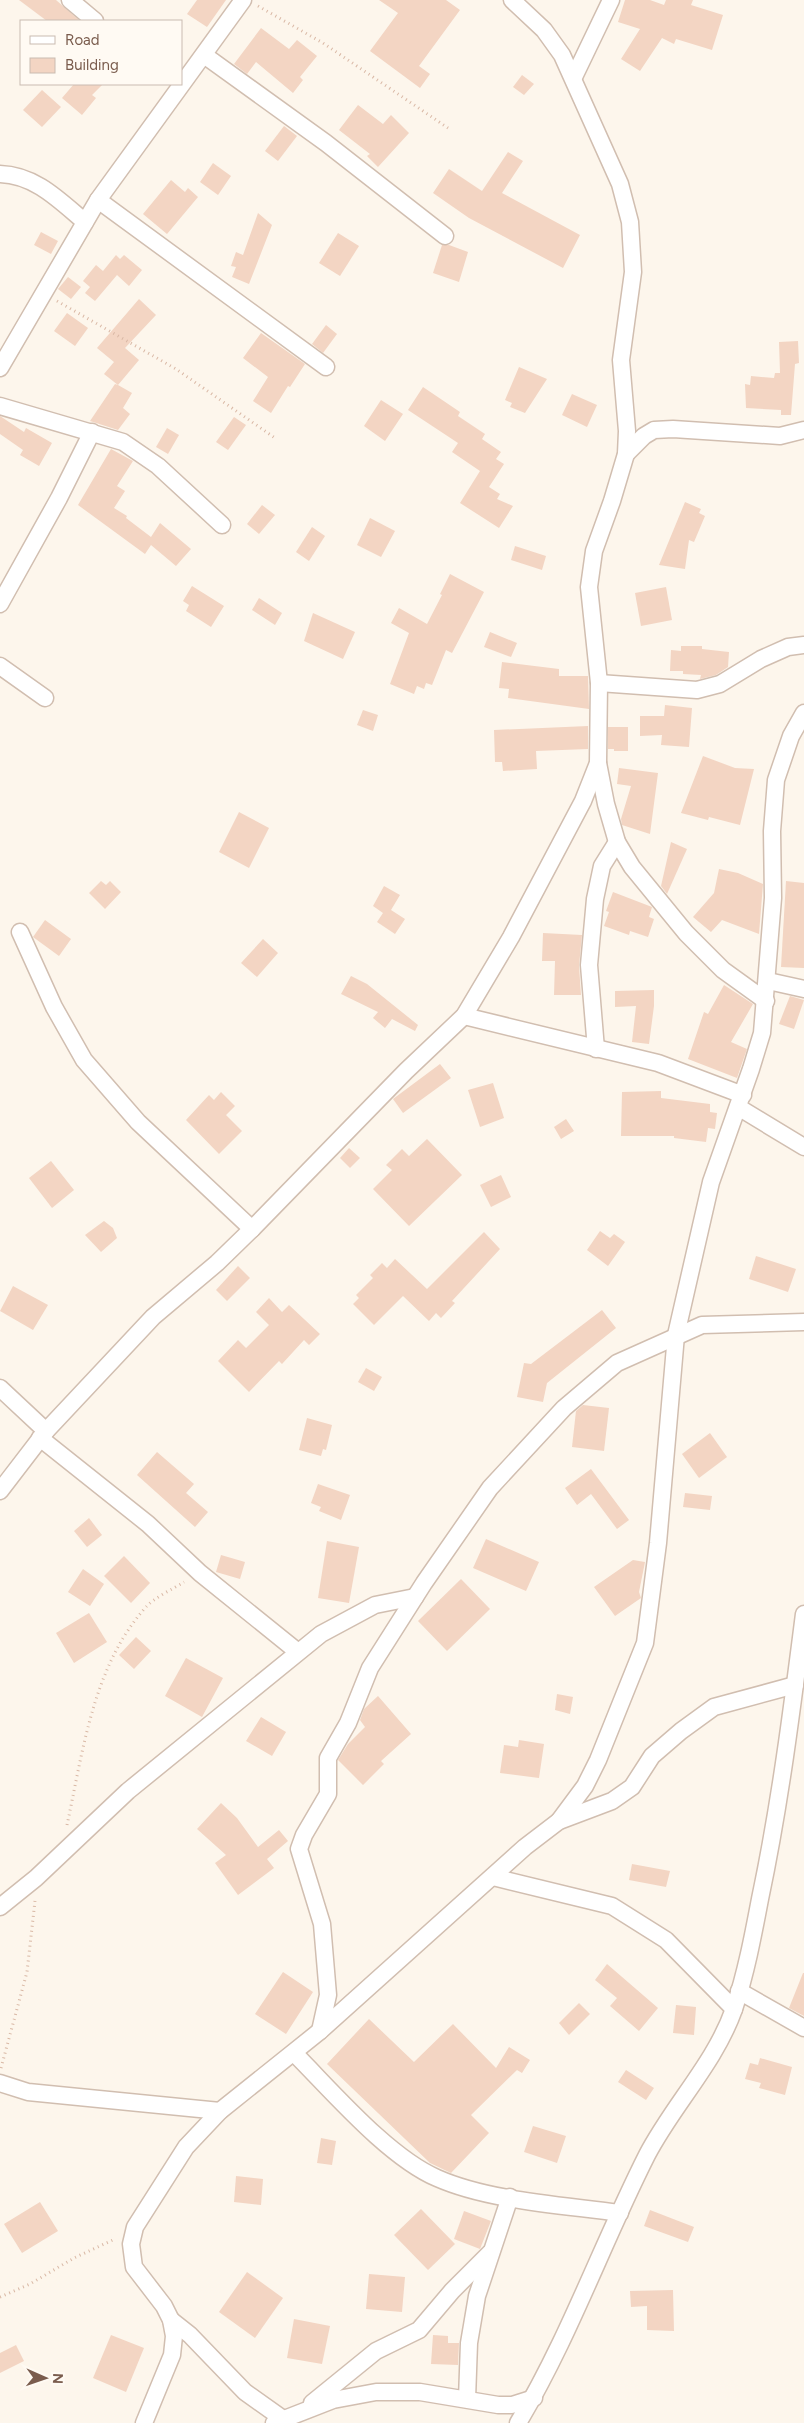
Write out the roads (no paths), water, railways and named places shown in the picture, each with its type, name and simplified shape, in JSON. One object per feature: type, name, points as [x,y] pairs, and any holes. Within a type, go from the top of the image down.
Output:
[{"type":"street","points":[[70,0],[94,20]]},
{"type":"street","points":[[512,0],[544,30],[562,55],[574,77],[620,184],[630,222],[633,272],[621,360],[626,412],[626,454],[594,551],[589,587],[599,683],[598,763],[606,804],[617,842],[632,867],[686,933],[723,970],[766,1001]]},
{"type":"street","points":[[574,77],[611,0]]},
{"type":"street","points":[[182,78],[204,56],[248,2]]},
{"type":"street","points":[[204,56],[326,143],[445,236]]},
{"type":"street","points":[[0,368],[98,200],[172,88]]},
{"type":"street","points":[[0,174],[23,178],[46,189],[85,222]]},
{"type":"street","points":[[98,200],[326,367]]},
{"type":"street","points":[[0,406],[123,442],[158,466],[222,525]]},
{"type":"street","points":[[626,454],[644,436],[654,430],[673,429],[780,436],[804,430]]},
{"type":"street","points":[[0,604],[60,498],[92,432]]},
{"type":"street","points":[[599,683],[697,690],[720,684],[761,658],[788,647],[804,645]]},
{"type":"street","points":[[0,666],[45,698]]},
{"type":"street","points":[[144,2423],[172,2355],[174,2336],[171,2320],[164,2306],[134,2267],[131,2244],[135,2227],[186,2147],[220,2111],[320,2031],[525,1847],[559,1821],[585,1786],[617,1718],[645,1643],[658,1543],[676,1335],[711,1182],[762,1033],[768,981],[773,898],[772,832],[776,780],[791,736],[804,713]]},
{"type":"street","points":[[0,1491],[43,1435],[153,1316],[216,1263],[252,1229],[406,1071],[464,1016],[511,937],[550,860],[583,801],[598,763]]},
{"type":"street","points":[[596,1049],[590,966],[594,899],[602,866],[617,842]]},
{"type":"street","points":[[20,932],[54,1007],[84,1060],[138,1122],[252,1229]]},
{"type":"street","points":[[768,981],[804,989]]},
{"type":"street","points":[[464,1016],[658,1064],[740,1101],[804,1147]]},
{"type":"street","points":[[320,2031],[328,1995],[322,1924],[299,1848],[304,1835],[328,1794],[328,1758],[348,1723],[370,1668],[415,1597],[490,1488],[564,1408],[617,1363],[702,1325],[804,1322]]},
{"type":"street","points":[[0,1388],[43,1435],[148,1524],[200,1573],[298,1652]]},
{"type":"street","points":[[0,1908],[36,1878],[61,1852],[128,1791],[321,1634],[375,1605],[415,1597]]},
{"type":"street","points":[[518,2423],[534,2398],[566,2334],[648,2154],[674,2109],[723,2037],[734,2009],[747,1965],[777,1814],[804,1614]]},
{"type":"street","points":[[559,1821],[612,1801],[632,1787],[652,1756],[680,1731],[714,1707],[795,1685]]},
{"type":"street","points":[[493,1877],[612,1906],[666,1940],[734,2009]]},
{"type":"street","points":[[739,1991],[804,2028]]},
{"type":"street","points":[[294,2053],[394,2152],[436,2178],[463,2187],[510,2197],[620,2212]]},
{"type":"street","points":[[0,2083],[28,2092],[220,2111]]},
{"type":"street","points":[[467,2399],[469,2343],[477,2296],[510,2197]]},
{"type":"street","points":[[302,2411],[376,2351],[419,2330],[452,2291],[490,2253]]},
{"type":"street","points":[[171,2320],[202,2346],[245,2392],[278,2421],[333,2400],[376,2392],[420,2392],[498,2405],[512,2405],[534,2398]]},
{"type":"street","points":[[518,2423],[523,2423]]}]
